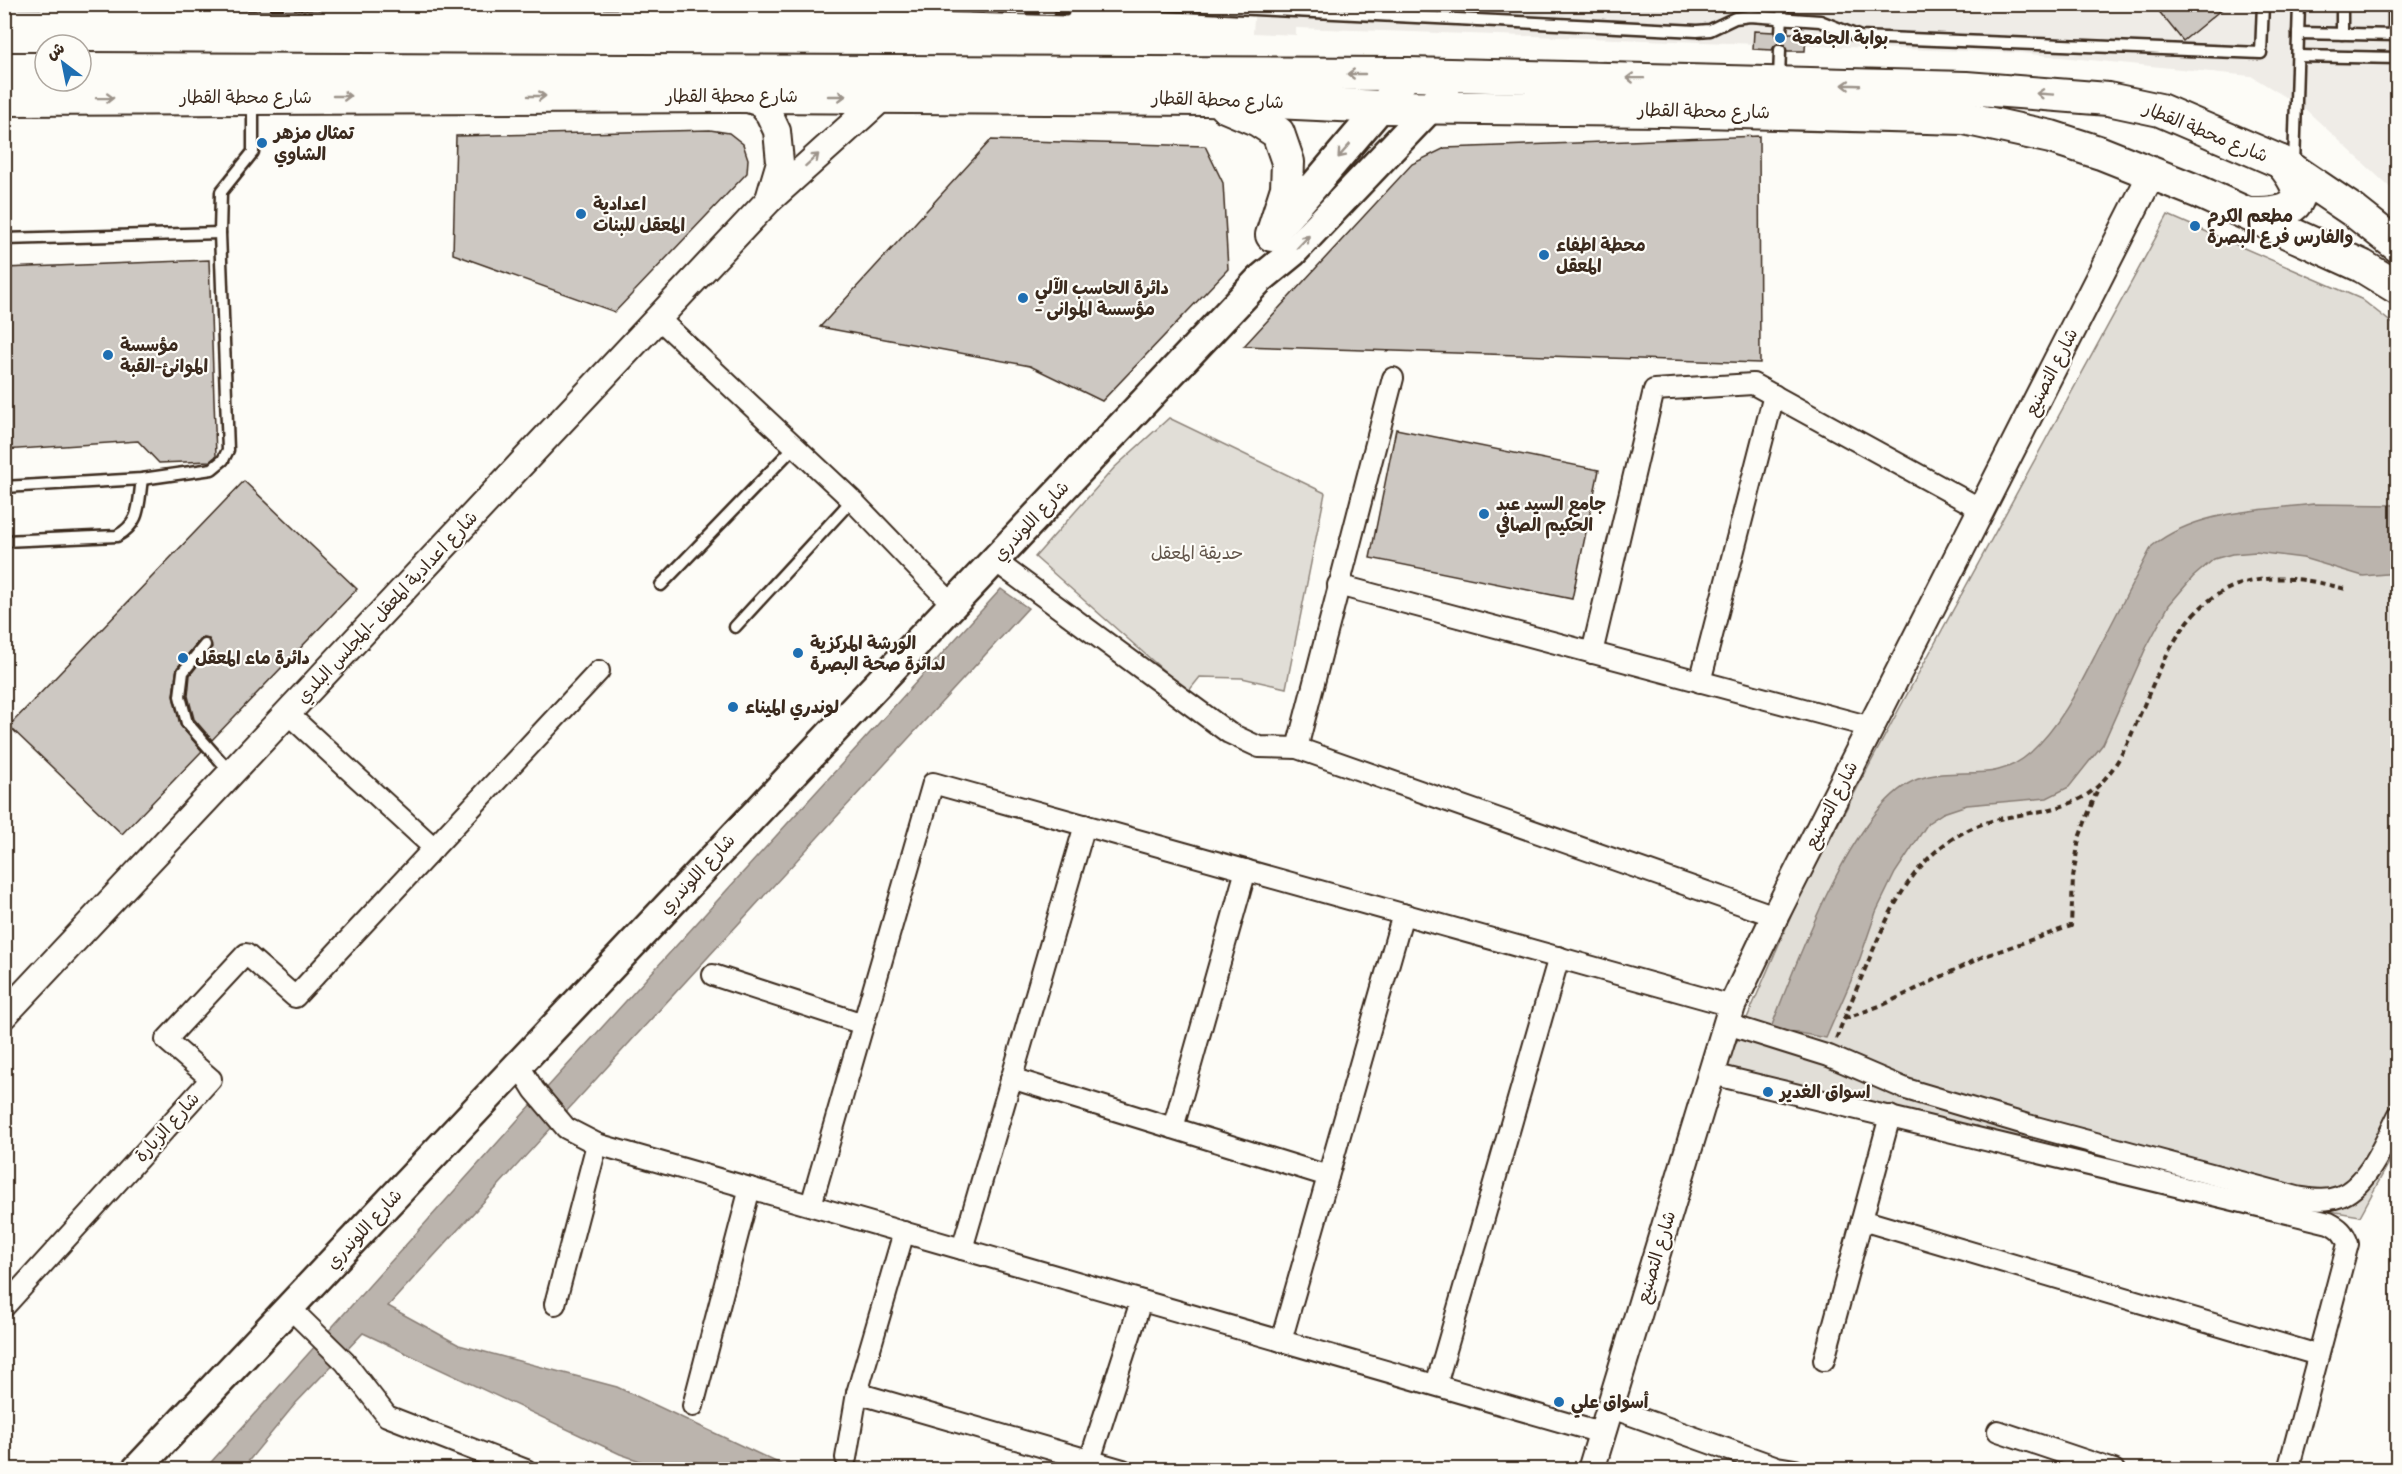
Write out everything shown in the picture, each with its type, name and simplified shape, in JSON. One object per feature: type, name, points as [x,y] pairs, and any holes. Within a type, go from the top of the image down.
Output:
[{"type":"main road","points":[[4,69],[33,69]]},
{"type":"main road","name":"شارع محطة القطار","points":[[93,69],[1409,74],[1966,88],[2108,99],[2160,110],[2287,166],[2355,212],[2397,246]]},
{"type":"main road","points":[[1272,235],[1409,74]]},
{"type":"main road","name":"شارع اللوندري","points":[[136,1470],[1258,280],[1293,253],[1431,107],[1453,76]]},
{"type":"main road","points":[[1663,110],[1666,79]]},
{"type":"main road","name":"شارع محطة القطار","points":[[4,99],[253,96],[884,96],[1207,99],[1382,107],[1663,110],[1964,118],[2051,137],[2102,153],[2248,214],[2362,266],[2397,288]]},
{"type":"main road","points":[[1207,99],[1258,120],[1278,132],[1288,162],[1287,188],[1258,280]]},
{"type":"main road","points":[[2102,153],[2089,130],[2088,118],[2096,105],[2108,99]]},
{"type":"main road","points":[[2248,214],[2273,215],[2286,212],[2295,204],[2299,191],[2296,179],[2287,166]]},
{"type":"street","points":[[736,96],[760,103],[769,114],[777,131],[780,162],[769,200]]},
{"type":"street","name":"شارع اعدادية المعقل -المجلس البلدي","points":[[4,1015],[769,200],[884,96]]},
{"type":"street","name":"شارع التصنيع","points":[[1591,1470],[1730,1015],[1775,916],[2152,173]]},
{"type":"street","points":[[658,318],[852,500],[952,604]]},
{"type":"street","points":[[1297,748],[1393,378]]},
{"type":"street","points":[[1592,653],[1654,390],[1753,384],[1981,509]]},
{"type":"street","points":[[1700,682],[1774,395]]},
{"type":"street","points":[[994,560],[1229,733],[1259,747],[1297,748],[1775,916]]},
{"type":"street","points":[[1338,585],[1870,727]]},
{"type":"street","points":[[287,713],[434,848],[599,671]]},
{"type":"street","points":[[811,1205],[933,783],[1559,957],[1730,1015],[1917,1092],[2120,1150],[2297,1197],[2318,1200],[2339,1197],[2355,1187],[2373,1165],[2397,1116]]},
{"type":"street","points":[[962,1249],[1085,825]]},
{"type":"street","name":"شارع الزبارة","points":[[4,1307],[212,1079],[166,1040],[246,954],[294,997],[434,848]]},
{"type":"street","points":[[1173,1128],[1246,870]]},
{"type":"street","points":[[1281,1341],[1403,914]]},
{"type":"street","points":[[1436,1385],[1559,957]]},
{"type":"street","points":[[713,975],[863,1024]]},
{"type":"street","points":[[518,1064],[534,1090],[566,1128],[597,1144],[1601,1433]]},
{"type":"street","points":[[1712,1074],[2329,1223],[2338,1228],[2345,1234],[2348,1244],[2288,1470]]},
{"type":"street","points":[[1011,1078],[1328,1176]]},
{"type":"street","points":[[1824,1360],[1890,1116]]},
{"type":"street","points":[[555,1304],[597,1144]]},
{"type":"street","points":[[693,1406],[750,1188]]},
{"type":"street","points":[[1862,1220],[2318,1355]]},
{"type":"street","points":[[846,1458],[857,1393],[904,1232]]},
{"type":"street","points":[[1090,1460],[1141,1301]]},
{"type":"street","points":[[290,1308],[345,1362],[387,1416],[526,1470]]},
{"type":"street","points":[[857,1393],[1123,1470]]},
{"type":"street","points":[[1609,1407],[1777,1467],[1795,1470]]},
{"type":"street","points":[[1998,1431],[2114,1470]]},
{"type":"lane","points":[[1153,4],[1704,31],[1742,16],[1782,17],[1820,21],[1860,37],[2261,53],[2263,4]]},
{"type":"lane","points":[[1340,4],[1350,13]]},
{"type":"lane","points":[[1781,32],[1782,4]]},
{"type":"lane","points":[[2287,166],[2298,56],[2299,4]]},
{"type":"lane","points":[[2342,4],[2342,34]]},
{"type":"lane","points":[[2298,33],[2396,35],[2394,4]]},
{"type":"lane","points":[[1779,82],[1780,50]]},
{"type":"lane","points":[[2298,56],[2397,58]]},
{"type":"lane","points":[[4,487],[142,479],[212,468],[223,460],[228,450],[220,233],[221,192],[253,152],[253,96]]},
{"type":"lane","points":[[4,239],[220,233]]},
{"type":"lane","points":[[662,585],[795,446]]},
{"type":"lane","points":[[4,541],[117,536],[129,530],[135,521],[142,479]]},
{"type":"lane","points":[[735,627],[852,500]]},
{"type":"lane","points":[[205,645],[183,672],[180,696],[186,723],[231,773]]},
{"type":"path","points":[[1844,1020],[1885,1004],[1982,957],[2072,926],[2073,878],[2079,838],[2099,785],[2131,738],[2163,660],[2178,631],[2199,609],[2217,594],[2240,584],[2267,579],[2293,579],[2346,588]]},
{"type":"path","points":[[1828,1056],[1886,918],[1912,874],[1922,863],[1937,850],[1971,829],[1994,820],[2071,803],[2099,785]]},
{"type":"shaded area","points":[[1255,4],[2397,5],[2397,194],[2304,108],[2251,76],[2021,53],[1296,28],[1296,35],[1253,33]]},
{"type":"shaded area","points":[[2313,504],[2397,505],[2397,573],[2363,576],[2303,558],[2256,552],[2232,554],[2214,559],[2193,577],[2169,605],[2145,650],[2103,744],[2069,787],[2047,798],[1967,805],[1943,813],[1928,823],[1895,873],[1876,912],[1857,967],[1826,1038],[1771,1028],[1811,928],[1830,889],[1871,819],[1894,794],[1918,779],[1933,775],[1990,772],[2003,769],[2017,763],[2030,753],[2052,730],[2069,704],[2152,546],[2170,534],[2208,519],[2250,511]]},
{"type":"shaded area","points":[[1001,589],[1028,608],[388,1306],[459,1345],[617,1387],[791,1469],[663,1469],[620,1454],[363,1333],[295,1404],[242,1469],[204,1470],[524,1113]]},
{"type":"green space","points":[[2168,215],[2361,299],[2397,327],[2398,1146],[2360,1216],[2299,1206],[1725,1069],[1798,900],[1898,711]]},
{"type":"green space","name":"حديقة المعقل","points":[[1169,418],[1325,493],[1286,688],[1242,678],[1200,677],[1188,692],[1035,557],[1114,468]]},
{"type":"building","points":[[2153,4],[2228,4],[2183,41]]},
{"type":"building","name":"بوابة الجامعة","points":[[1754,31],[1774,32],[1776,38],[1781,39],[1787,37],[1788,33],[1806,33],[1805,51],[1787,51],[1784,44],[1780,43],[1772,50],[1753,49]]},
{"type":"building","name":"اعدادية المعقل للبنات","points":[[710,130],[729,133],[743,144],[748,159],[747,173],[615,312],[453,254],[456,136]]},
{"type":"building","name":"محطة اطفاء المعقل","points":[[1759,136],[1760,363],[1244,346],[1412,164],[1445,148]]},
{"type":"building","name":"دائرة الحاسب الآلي - مؤسسة الموانى","points":[[991,140],[1205,146],[1223,183],[1228,269],[1102,401],[1030,366],[820,327]]},
{"type":"building","name":"مؤسسة الموانئ-القبة","points":[[209,260],[216,456],[210,461],[159,463],[138,441],[4,450],[4,268]]},
{"type":"building","name":"جامع السيد عبد الحكيم الصافي","points":[[1396,429],[1599,470],[1572,599],[1370,558]]},
{"type":"building","name":"دائرة ماء المعقل","points":[[244,481],[357,589],[212,740],[194,719],[188,696],[190,675],[212,647],[209,639],[199,640],[177,668],[173,695],[180,725],[202,751],[122,834],[9,726]]},
{"type":"railway","points":[[4,5],[203,8],[794,5],[1066,13]]},
{"type":"place","name":"بوابة الجامعة","points":[[1780,38]]},
{"type":"place","name":"تمثال مزهر الشاوي","points":[[262,143]]},
{"type":"place","name":"اعدادية المعقل للبنات","points":[[581,214]]},
{"type":"place","name":"مطعم الكرم والفارس فرع البصرة","points":[[2195,226]]},
{"type":"place","name":"محطة اطفاء المعقل","points":[[1544,255]]},
{"type":"place","name":"دائرة الحاسب الآلي - مؤسسة الموانى","points":[[1023,298]]},
{"type":"place","name":"مؤسسة الموانئ-القبة","points":[[108,355]]},
{"type":"place","name":"جامع السيد عبد الحكيم الصافي","points":[[1484,514]]},
{"type":"place","name":"الورشة المركزية لدائرة صحة البصرة","points":[[798,653]]},
{"type":"place","name":"دائرة ماء المعقل","points":[[183,658]]},
{"type":"place","name":"لوندري الميناء","points":[[733,707]]},
{"type":"place","name":"اسواق الغدير","points":[[1768,1092]]},
{"type":"place","name":"أسواق علي","points":[[1559,1402]]}]
